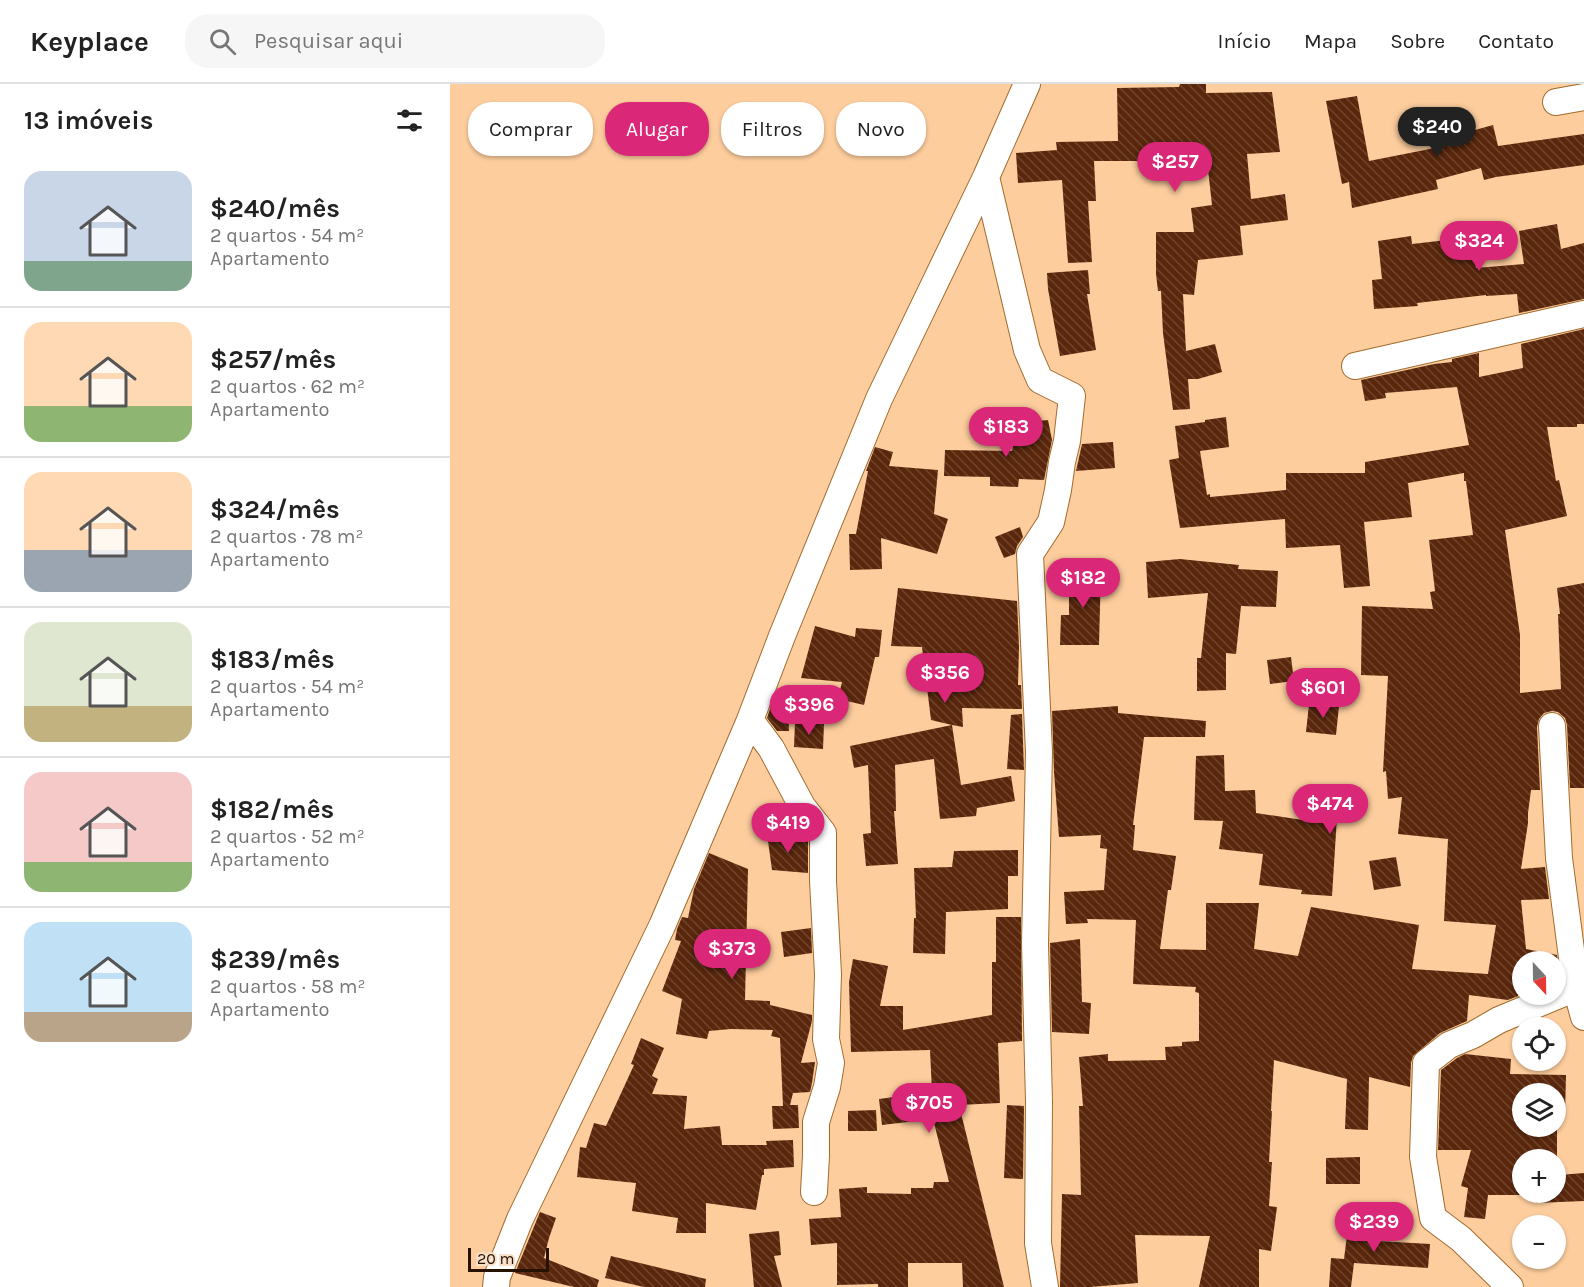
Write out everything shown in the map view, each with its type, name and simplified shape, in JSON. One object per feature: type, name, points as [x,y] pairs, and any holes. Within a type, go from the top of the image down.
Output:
[{"type":"street","points":[[496,1287],[497,1277],[520,1219],[662,926],[750,720],[879,399],[986,177],[1027,84]]},
{"type":"street","points":[[1556,102],[1584,97]]},
{"type":"street","points":[[986,177],[1027,350],[1040,380],[1072,396],[1067,441],[1051,522],[1030,554],[1039,752],[1035,944],[1039,1102],[1038,1244],[1045,1287]]},
{"type":"street","points":[[1355,366],[1584,314]]},
{"type":"street","points":[[750,720],[771,748],[802,806],[823,833],[828,974],[826,1039],[831,1063],[827,1087],[816,1122],[814,1192]]},
{"type":"street","points":[[1552,726],[1559,858],[1576,988],[1584,1017]]},
{"type":"street","points":[[1510,1287],[1461,1239],[1433,1218],[1423,1157],[1426,1063],[1449,1045],[1500,1020],[1576,988]]},
{"type":"building","points":[[1180,84],[1206,84],[1206,93],[1272,92],[1280,152],[1247,154],[1251,199],[1285,194],[1288,220],[1240,226],[1243,255],[1198,260],[1194,295],[1183,294],[1186,351],[1215,344],[1222,372],[1198,379],[1188,379],[1190,409],[1173,410],[1163,333],[1161,291],[1158,291],[1156,274],[1156,232],[1194,232],[1191,208],[1212,205],[1207,161],[1094,161],[1096,201],[1088,201],[1092,262],[1068,263],[1062,180],[1018,183],[1016,153],[1057,150],[1056,142],[1118,141],[1117,88],[1179,87]]},
{"type":"building","points":[[1357,96],[1369,161],[1445,146],[1443,139],[1493,125],[1498,146],[1584,134],[1584,165],[1484,180],[1481,168],[1436,180],[1438,189],[1352,208],[1349,182],[1342,184],[1326,101]]},
{"type":"building","points":[[1557,224],[1561,249],[1584,243],[1584,299],[1519,313],[1517,294],[1486,295],[1417,303],[1418,306],[1374,309],[1372,280],[1382,279],[1378,241],[1411,236],[1412,244],[1473,237],[1476,268],[1524,264],[1519,231]]},
{"type":"building","points":[[1088,270],[1090,294],[1087,294],[1096,350],[1060,356],[1047,273]]},
{"type":"building","points":[[1584,329],[1584,424],[1577,424],[1577,427],[1547,427],[1556,481],[1559,480],[1567,516],[1505,530],[1520,635],[1520,693],[1561,689],[1558,614],[1560,614],[1557,588],[1584,583],[1584,788],[1570,788],[1565,718],[1558,712],[1544,713],[1537,727],[1540,790],[1531,790],[1521,869],[1545,867],[1549,899],[1521,900],[1526,949],[1536,951],[1512,951],[1512,998],[1508,1000],[1469,995],[1467,1021],[1440,1033],[1413,1056],[1410,1087],[1369,1077],[1368,1130],[1345,1129],[1347,1079],[1274,1060],[1269,1206],[1277,1207],[1271,1251],[1259,1249],[1259,1287],[1199,1287],[1210,1236],[1135,1235],[1138,1283],[1060,1287],[1062,1194],[1081,1195],[1079,1106],[1083,1106],[1079,1057],[1108,1054],[1108,1061],[1166,1060],[1165,1047],[1182,1046],[1182,1042],[1199,1041],[1199,993],[1195,992],[1196,987],[1133,984],[1136,920],[1087,919],[1088,923],[1066,924],[1064,892],[1104,890],[1107,849],[1100,848],[1101,835],[1059,837],[1052,711],[1118,706],[1118,713],[1206,721],[1205,737],[1144,737],[1133,825],[1135,825],[1133,850],[1176,856],[1171,890],[1168,890],[1160,949],[1206,950],[1206,903],[1259,903],[1254,949],[1298,956],[1311,907],[1419,925],[1412,969],[1488,974],[1496,925],[1444,921],[1448,839],[1398,834],[1402,797],[1388,799],[1386,771],[1383,772],[1388,676],[1361,675],[1362,606],[1433,609],[1430,592],[1435,591],[1429,540],[1473,535],[1464,473],[1408,483],[1412,517],[1364,522],[1370,586],[1344,588],[1340,545],[1286,548],[1285,519],[1180,528],[1169,460],[1179,458],[1175,426],[1226,417],[1229,447],[1200,451],[1207,495],[1210,494],[1210,497],[1286,490],[1286,473],[1365,473],[1365,462],[1469,445],[1457,387],[1385,393],[1386,398],[1365,401],[1361,380],[1452,362],[1452,359],[1479,353],[1479,377],[1523,368],[1521,344]]},
{"type":"building","points":[[1048,420],[1052,440],[1044,480],[1019,479],[1018,487],[990,486],[990,477],[944,476],[945,450],[1012,451],[1018,423]]},
{"type":"building","points":[[1113,442],[1115,468],[1076,471],[1082,444]]},
{"type":"building","points":[[875,447],[893,452],[889,466],[938,470],[934,514],[948,519],[937,554],[881,538],[882,569],[850,570],[849,534],[856,534],[868,471],[866,471]]},
{"type":"building","points":[[1020,527],[1023,537],[1015,554],[1004,558],[995,537]]},
{"type":"building","points":[[1180,559],[1239,565],[1238,569],[1278,571],[1276,607],[1241,606],[1236,654],[1226,653],[1226,690],[1197,691],[1197,658],[1201,658],[1208,593],[1148,598],[1146,562]]},
{"type":"building","points":[[1069,569],[1101,569],[1099,645],[1060,645],[1061,615],[1069,615]]},
{"type":"building","points":[[898,588],[1017,601],[1018,685],[1021,685],[1022,709],[962,708],[963,727],[931,720],[922,647],[891,646]]},
{"type":"building","points":[[815,626],[855,637],[856,628],[882,630],[879,657],[875,657],[864,705],[838,699],[842,682],[801,678]]},
{"type":"building","points":[[1291,657],[1294,681],[1270,684],[1267,660]]},
{"type":"building","points":[[1309,704],[1339,706],[1336,735],[1306,732]]},
{"type":"building","points":[[788,705],[789,731],[777,731],[767,718],[771,706]]},
{"type":"building","points":[[1022,714],[1024,770],[1007,769],[1011,715]]},
{"type":"building","points":[[795,722],[824,724],[823,749],[794,747]]},
{"type":"building","points":[[952,725],[961,785],[1011,776],[1015,801],[977,808],[976,816],[940,819],[934,759],[895,765],[896,811],[894,811],[898,864],[866,866],[863,834],[871,833],[868,765],[854,768],[850,746]]},
{"type":"building","points":[[1224,755],[1225,791],[1255,790],[1256,813],[1316,822],[1317,800],[1338,801],[1332,896],[1301,894],[1302,890],[1259,885],[1263,854],[1219,849],[1223,821],[1194,820],[1196,756]]},
{"type":"building","points":[[767,834],[808,840],[808,873],[772,870]]},
{"type":"building","points":[[1018,850],[1018,876],[1008,876],[1008,909],[946,912],[945,954],[913,953],[914,918],[916,918],[914,868],[952,867],[954,851]]},
{"type":"building","points":[[709,853],[748,869],[745,1000],[770,1001],[770,1005],[812,1015],[801,1063],[815,1062],[810,1092],[793,1093],[790,1105],[798,1105],[799,1128],[773,1129],[772,1106],[783,1106],[780,1038],[771,1036],[773,1030],[709,1031],[707,1039],[676,1034],[682,999],[662,991],[681,941],[675,940],[677,929],[682,917],[688,918],[694,889]]},
{"type":"building","points":[[1396,857],[1401,886],[1374,890],[1369,861]]},
{"type":"building","points":[[996,917],[1021,917],[1022,1041],[998,1043],[1000,1103],[959,1105],[1004,1287],[963,1287],[962,1263],[908,1263],[908,1287],[878,1287],[878,1284],[837,1285],[837,1243],[811,1245],[809,1219],[841,1217],[839,1189],[867,1187],[867,1193],[911,1194],[911,1188],[933,1188],[934,1182],[949,1182],[933,1119],[882,1125],[879,1099],[932,1092],[930,1050],[851,1052],[849,982],[853,959],[888,966],[880,1006],[903,1006],[903,1030],[992,1015],[992,962],[996,962]]},
{"type":"building","points":[[811,928],[812,953],[784,957],[781,932]]},
{"type":"building","points":[[1080,939],[1082,1002],[1091,1003],[1089,1034],[1052,1032],[1050,943]]},
{"type":"building","points":[[641,1038],[664,1048],[652,1076],[658,1079],[652,1094],[687,1096],[684,1129],[720,1126],[722,1145],[767,1145],[766,1141],[793,1140],[794,1167],[764,1169],[756,1210],[706,1203],[706,1233],[676,1233],[678,1218],[632,1211],[636,1183],[577,1177],[580,1147],[586,1148],[594,1123],[606,1126],[634,1065],[631,1064]]},
{"type":"building","points":[[1465,1054],[1511,1059],[1510,1074],[1566,1075],[1566,1083],[1512,1083],[1512,1137],[1557,1137],[1557,1149],[1512,1149],[1512,1195],[1488,1195],[1485,1219],[1464,1217],[1468,1188],[1461,1186],[1471,1150],[1438,1150],[1441,1070]]},
{"type":"building","points":[[1007,1105],[1024,1106],[1023,1179],[1004,1178]]},
{"type":"building","points":[[876,1110],[877,1131],[848,1131],[848,1111]]},
{"type":"building","points":[[1360,1157],[1360,1184],[1326,1184],[1326,1158]]},
{"type":"building","points":[[1584,1173],[1584,1201],[1566,1202],[1566,1174]]},
{"type":"building","points":[[540,1212],[556,1218],[544,1258],[599,1280],[597,1287],[574,1287],[515,1273]]},
{"type":"building","points":[[1349,1219],[1380,1223],[1378,1241],[1430,1244],[1428,1268],[1354,1263],[1351,1287],[1329,1287],[1331,1258],[1344,1259]]},
{"type":"building","points":[[779,1231],[781,1255],[774,1256],[782,1287],[754,1287],[749,1234]]},
{"type":"building","points":[[611,1256],[706,1279],[705,1287],[644,1287],[605,1278]]}]
